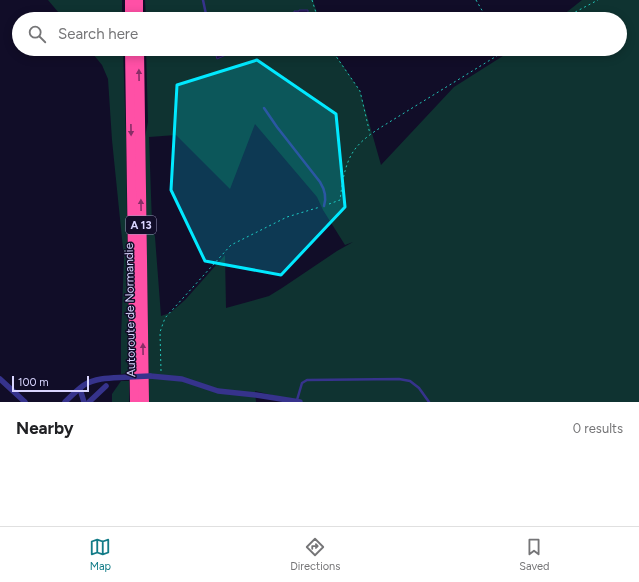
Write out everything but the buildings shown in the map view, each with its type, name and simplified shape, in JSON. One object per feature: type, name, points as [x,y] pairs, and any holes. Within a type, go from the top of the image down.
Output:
[{"type":"highway","points":[[130,0],[130,12]]},
{"type":"highway","points":[[138,0],[138,12]]},
{"type":"highway","name":"Autoroute de Normandie","points":[[130,56],[135,402]]},
{"type":"highway","name":"Autoroute de Normandie","points":[[139,56],[144,402]]},
{"type":"street","points":[[65,402],[80,389],[98,379],[150,376],[182,379],[218,391],[298,401]]},
{"type":"street","points":[[0,379],[25,402]]},
{"type":"street","points":[[89,402],[106,386]]},
{"type":"street","points":[[80,389],[84,402]]},
{"type":"lane","points":[[203,0],[206,12]]},
{"type":"lane","points":[[264,108],[276,127],[320,182],[326,196],[324,206]]},
{"type":"lane","points":[[298,401],[302,383],[307,380],[399,379],[410,382],[419,388],[429,402]]},
{"type":"path","points":[[312,0],[316,12]]},
{"type":"path","points":[[476,0],[483,12]]},
{"type":"path","points":[[575,12],[598,0]]},
{"type":"path","points":[[336,56],[360,90],[370,134]]},
{"type":"path","points":[[161,377],[160,332],[165,318],[231,245],[287,217],[340,200],[343,181],[352,152],[361,142],[370,134],[496,56]]},
{"type":"highlighted area","points":[[257,60],[336,114],[345,207],[281,275],[205,261],[171,190],[177,85]]},
{"type":"green space","points":[[48,0],[122,0],[122,12],[58,12]]},
{"type":"green space","points":[[145,0],[313,0],[317,12],[146,12]]},
{"type":"green space","points":[[582,0],[639,0],[639,402],[301,402],[255,391],[256,402],[149,402],[145,137],[148,122],[146,56],[337,56],[360,91],[381,165],[454,87],[503,56],[627,56],[627,12],[567,12]],"holes":[[[255,124],[317,197],[323,210],[345,245],[353,242],[269,296],[226,308],[225,255],[185,300],[170,313],[161,316],[155,237],[152,224],[149,137],[176,135],[230,189]]]},
{"type":"green space","points":[[95,56],[123,56],[126,137],[129,373],[121,374],[124,258],[112,140],[108,79],[102,65]]},
{"type":"green space","points":[[121,381],[129,381],[129,402],[112,402],[112,394]]}]
